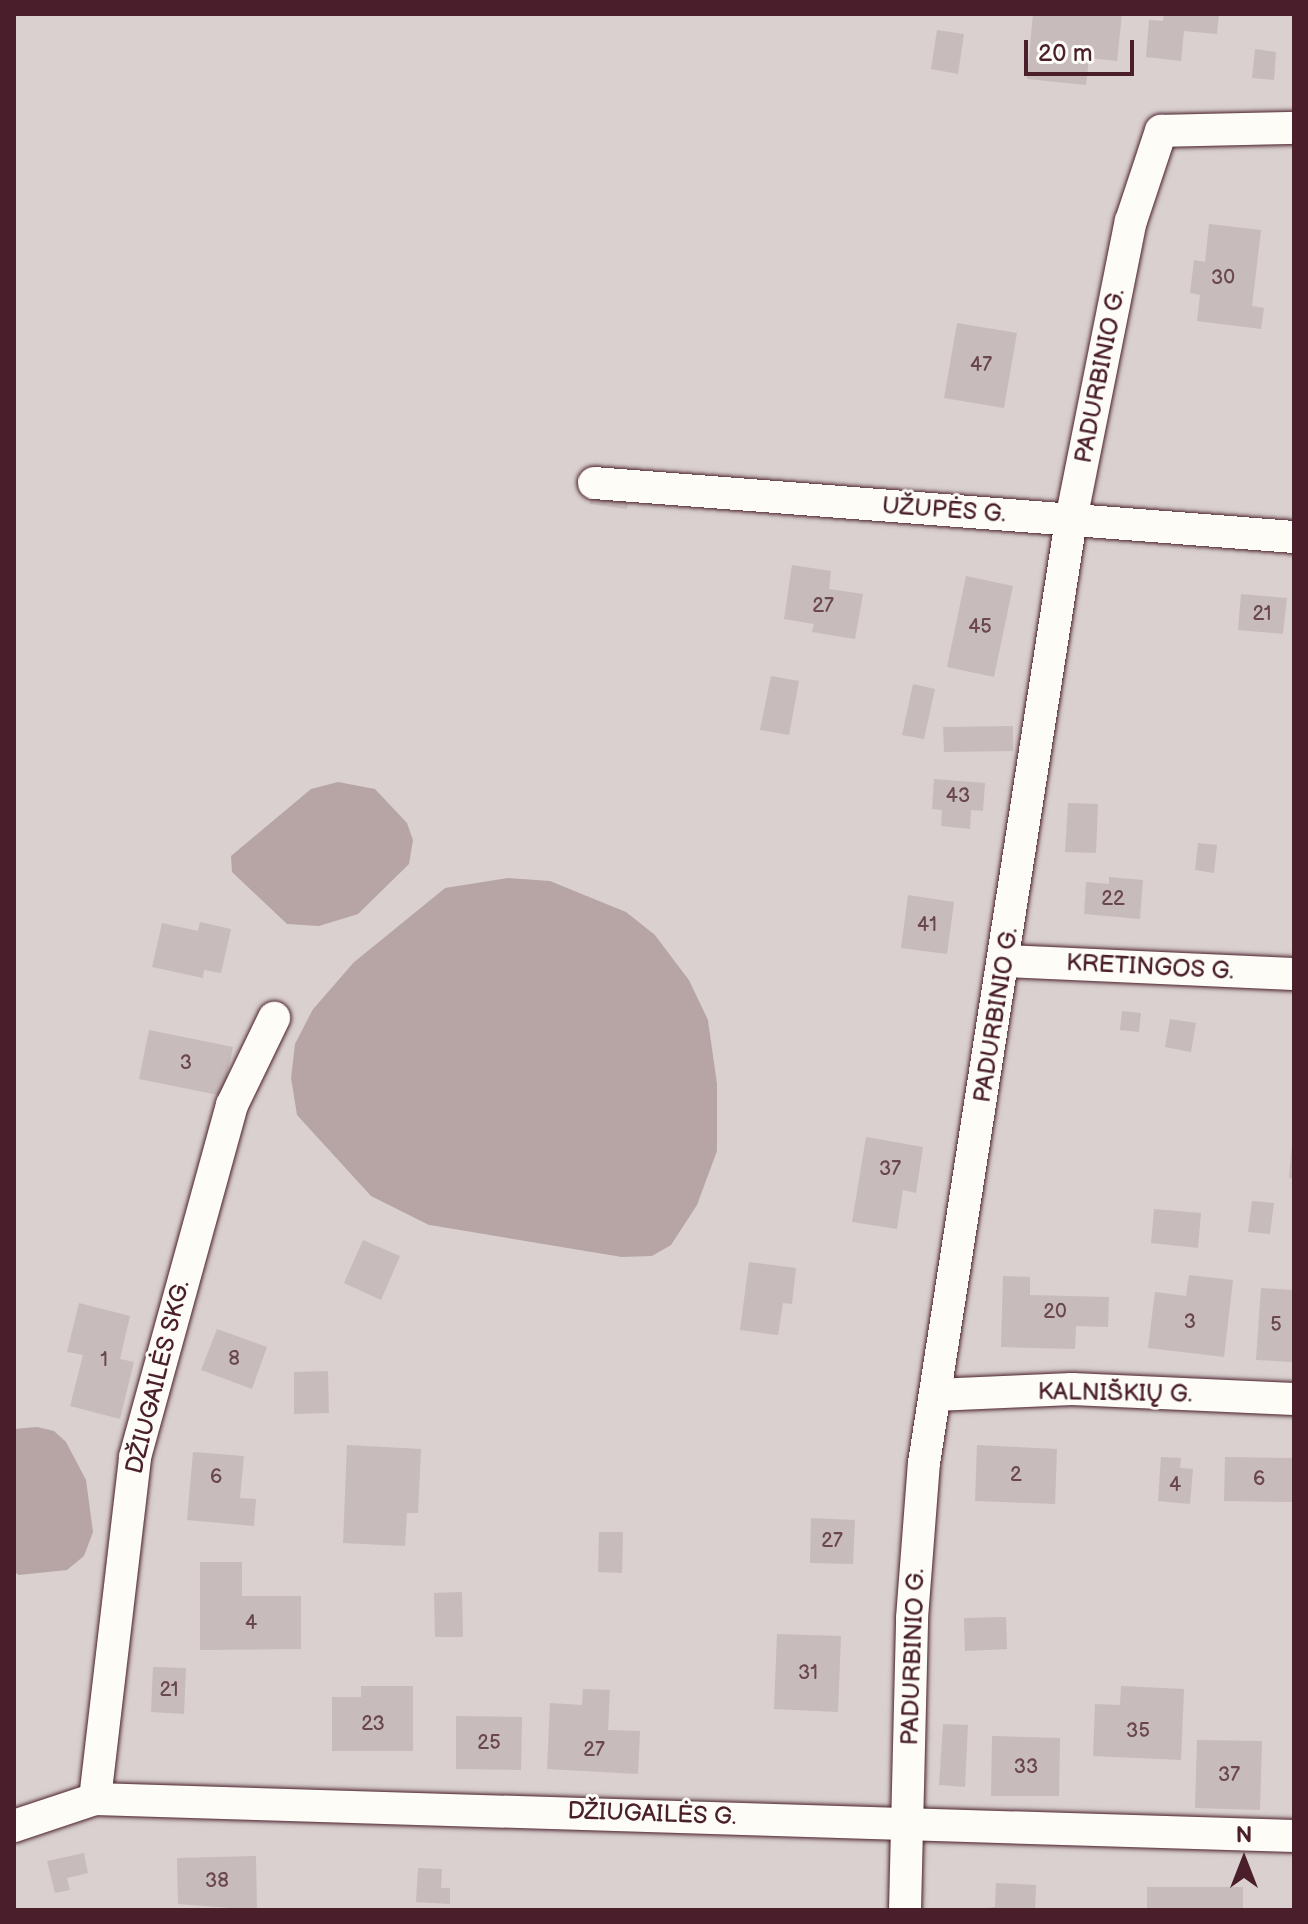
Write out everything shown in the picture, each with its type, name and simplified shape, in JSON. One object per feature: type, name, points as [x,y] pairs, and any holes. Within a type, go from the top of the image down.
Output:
[{"type":"street","name":"PADURBINIO G.","points":[[905,1910],[912,1618],[935,1395],[1005,961],[1071,520],[1131,221],[1161,131],[1294,128]]},
{"type":"street","name":"UŽUPĖS G.","points":[[594,483],[1294,537]]},
{"type":"street","name":"KRETINGOS G.","points":[[1005,961],[1294,974]]},
{"type":"street","name":"DŽIUGAILĖS SKG.","points":[[95,1799],[135,1457],[232,1105],[274,1018]]},
{"type":"street","name":"KALNIŠKIŲ G.","points":[[935,1395],[1072,1389],[1294,1399]]},
{"type":"street","name":"DŽIUGAILĖS G.","points":[[14,1826],[95,1799],[1294,1836]]},
{"type":"shaded area","points":[[14,14],[1294,14],[1294,1910],[14,1910]],"holes":[[[445,888],[655,935],[689,980],[708,1021],[717,1083],[621,1257],[429,1225],[313,1009],[354,962]]]},
{"type":"shaded area","points":[[338,782],[375,789],[407,823],[413,840],[409,864],[358,914],[319,926],[287,924],[232,872],[231,856],[311,789]]},
{"type":"shaded area","points":[[508,878],[550,881],[626,912],[655,935],[689,980],[708,1020],[717,1083],[717,1151],[697,1205],[671,1245],[652,1256],[621,1257],[429,1225],[371,1196],[297,1115],[291,1078],[295,1044],[313,1009],[354,962],[445,888]]},
{"type":"shaded area","points":[[37,1427],[54,1431],[66,1442],[86,1480],[93,1532],[84,1556],[67,1570],[19,1575],[14,1572],[14,1429]]},
{"type":"building","points":[[1033,14],[1122,14],[1117,61],[1089,58],[1086,85],[1027,79]]},
{"type":"building","points":[[1164,14],[1219,14],[1217,34],[1184,31],[1181,61],[1146,57],[1149,20],[1163,21]]},
{"type":"building","points":[[937,30],[964,34],[958,74],[931,69]]},
{"type":"building","points":[[1255,49],[1276,52],[1274,80],[1252,78]]},
{"type":"building","points":[[1209,224],[1261,230],[1252,306],[1264,308],[1261,329],[1197,321],[1200,295],[1190,293],[1194,260],[1205,262]]},
{"type":"building","points":[[957,323],[1017,333],[1004,408],[944,398]]},
{"type":"building","points":[[592,486],[629,491],[627,509],[590,504]]},
{"type":"building","points":[[792,565],[831,571],[829,589],[863,594],[855,639],[812,632],[814,624],[784,619]]},
{"type":"building","points":[[966,576],[1013,586],[994,677],[947,667]]},
{"type":"building","points":[[1241,594],[1287,598],[1283,634],[1238,630]]},
{"type":"building","points":[[771,676],[799,681],[789,735],[760,730]]},
{"type":"building","points":[[913,684],[935,689],[924,739],[902,735]]},
{"type":"building","points":[[1013,726],[1013,751],[944,752],[943,727]]},
{"type":"building","points":[[934,779],[985,783],[983,811],[971,810],[970,829],[941,826],[942,810],[932,809]]},
{"type":"building","points":[[1068,803],[1098,804],[1096,853],[1065,852]]},
{"type":"building","points":[[1198,843],[1217,845],[1214,873],[1195,870]]},
{"type":"building","points":[[1109,877],[1143,880],[1140,919],[1084,914],[1086,882],[1109,884]]},
{"type":"building","points":[[908,895],[954,902],[947,954],[901,948]]},
{"type":"building","points":[[200,922],[231,929],[221,973],[204,970],[203,978],[152,967],[162,923],[198,931]]},
{"type":"building","points":[[1122,1011],[1141,1013],[1139,1032],[1120,1030]]},
{"type":"building","points":[[1170,1019],[1196,1023],[1191,1052],[1165,1047]]},
{"type":"building","points":[[149,1030],[233,1047],[223,1096],[139,1079]]},
{"type":"building","points":[[866,1137],[923,1147],[916,1193],[903,1190],[897,1229],[852,1222]]},
{"type":"building","points":[[1294,1144],[1294,1179],[1289,1178]]},
{"type":"building","points":[[1252,1201],[1274,1203],[1270,1234],[1248,1232]]},
{"type":"building","points":[[1154,1209],[1201,1213],[1198,1248],[1151,1243]]},
{"type":"building","points":[[363,1240],[400,1256],[381,1300],[344,1283]]},
{"type":"building","points":[[749,1262],[796,1268],[792,1304],[783,1303],[778,1335],[740,1330]]},
{"type":"building","points":[[1189,1275],[1233,1280],[1224,1357],[1148,1348],[1155,1292],[1186,1296]]},
{"type":"building","points":[[1003,1276],[1030,1277],[1030,1295],[1109,1297],[1108,1327],[1076,1326],[1075,1349],[1001,1347]]},
{"type":"building","points":[[1261,1288],[1294,1290],[1294,1362],[1256,1360]]},
{"type":"building","points":[[79,1303],[130,1316],[120,1359],[134,1362],[120,1419],[70,1406],[83,1355],[67,1352]]},
{"type":"building","points":[[217,1329],[267,1347],[252,1389],[201,1370]]},
{"type":"building","points":[[328,1371],[329,1413],[294,1414],[294,1372]]},
{"type":"building","points":[[347,1445],[421,1449],[418,1513],[407,1513],[405,1546],[343,1543]]},
{"type":"building","points":[[977,1445],[1057,1449],[1055,1504],[975,1501]]},
{"type":"building","points":[[193,1452],[244,1456],[240,1498],[256,1499],[254,1526],[187,1520]]},
{"type":"building","points":[[1161,1457],[1181,1458],[1180,1468],[1193,1469],[1190,1504],[1158,1501]]},
{"type":"building","points":[[1225,1457],[1294,1458],[1294,1502],[1224,1501]]},
{"type":"building","points":[[811,1518],[855,1520],[853,1564],[810,1563]]},
{"type":"building","points":[[599,1532],[623,1532],[622,1573],[598,1572]]},
{"type":"building","points":[[200,1562],[242,1562],[242,1596],[301,1596],[301,1649],[200,1650]]},
{"type":"building","points":[[462,1592],[463,1637],[435,1637],[434,1593]]},
{"type":"building","points":[[1006,1617],[1007,1649],[965,1651],[964,1618]]},
{"type":"building","points":[[777,1634],[841,1636],[838,1712],[774,1709]]},
{"type":"building","points":[[153,1667],[186,1668],[184,1714],[151,1712]]},
{"type":"building","points":[[361,1686],[413,1686],[413,1751],[332,1751],[332,1697],[361,1697]]},
{"type":"building","points":[[1121,1686],[1184,1689],[1181,1760],[1093,1756],[1095,1704],[1120,1705]]},
{"type":"building","points":[[583,1689],[610,1690],[608,1730],[640,1731],[638,1774],[547,1769],[550,1703],[582,1705]]},
{"type":"building","points":[[456,1716],[522,1717],[521,1770],[456,1769]]},
{"type":"building","points":[[943,1724],[968,1725],[965,1787],[939,1785]]},
{"type":"building","points":[[992,1736],[1060,1738],[1059,1796],[991,1796]]},
{"type":"building","points":[[1197,1740],[1262,1741],[1260,1810],[1195,1808]]},
{"type":"building","points":[[84,1853],[88,1873],[67,1878],[70,1890],[55,1893],[47,1861]]},
{"type":"building","points":[[256,1856],[257,1910],[178,1904],[177,1858]]},
{"type":"building","points":[[418,1868],[442,1869],[441,1888],[450,1888],[450,1904],[416,1902]]},
{"type":"building","points":[[996,1883],[1036,1885],[1035,1910],[971,1910],[995,1907]]},
{"type":"building","points":[[1147,1887],[1243,1887],[1243,1910],[1147,1910]]}]
